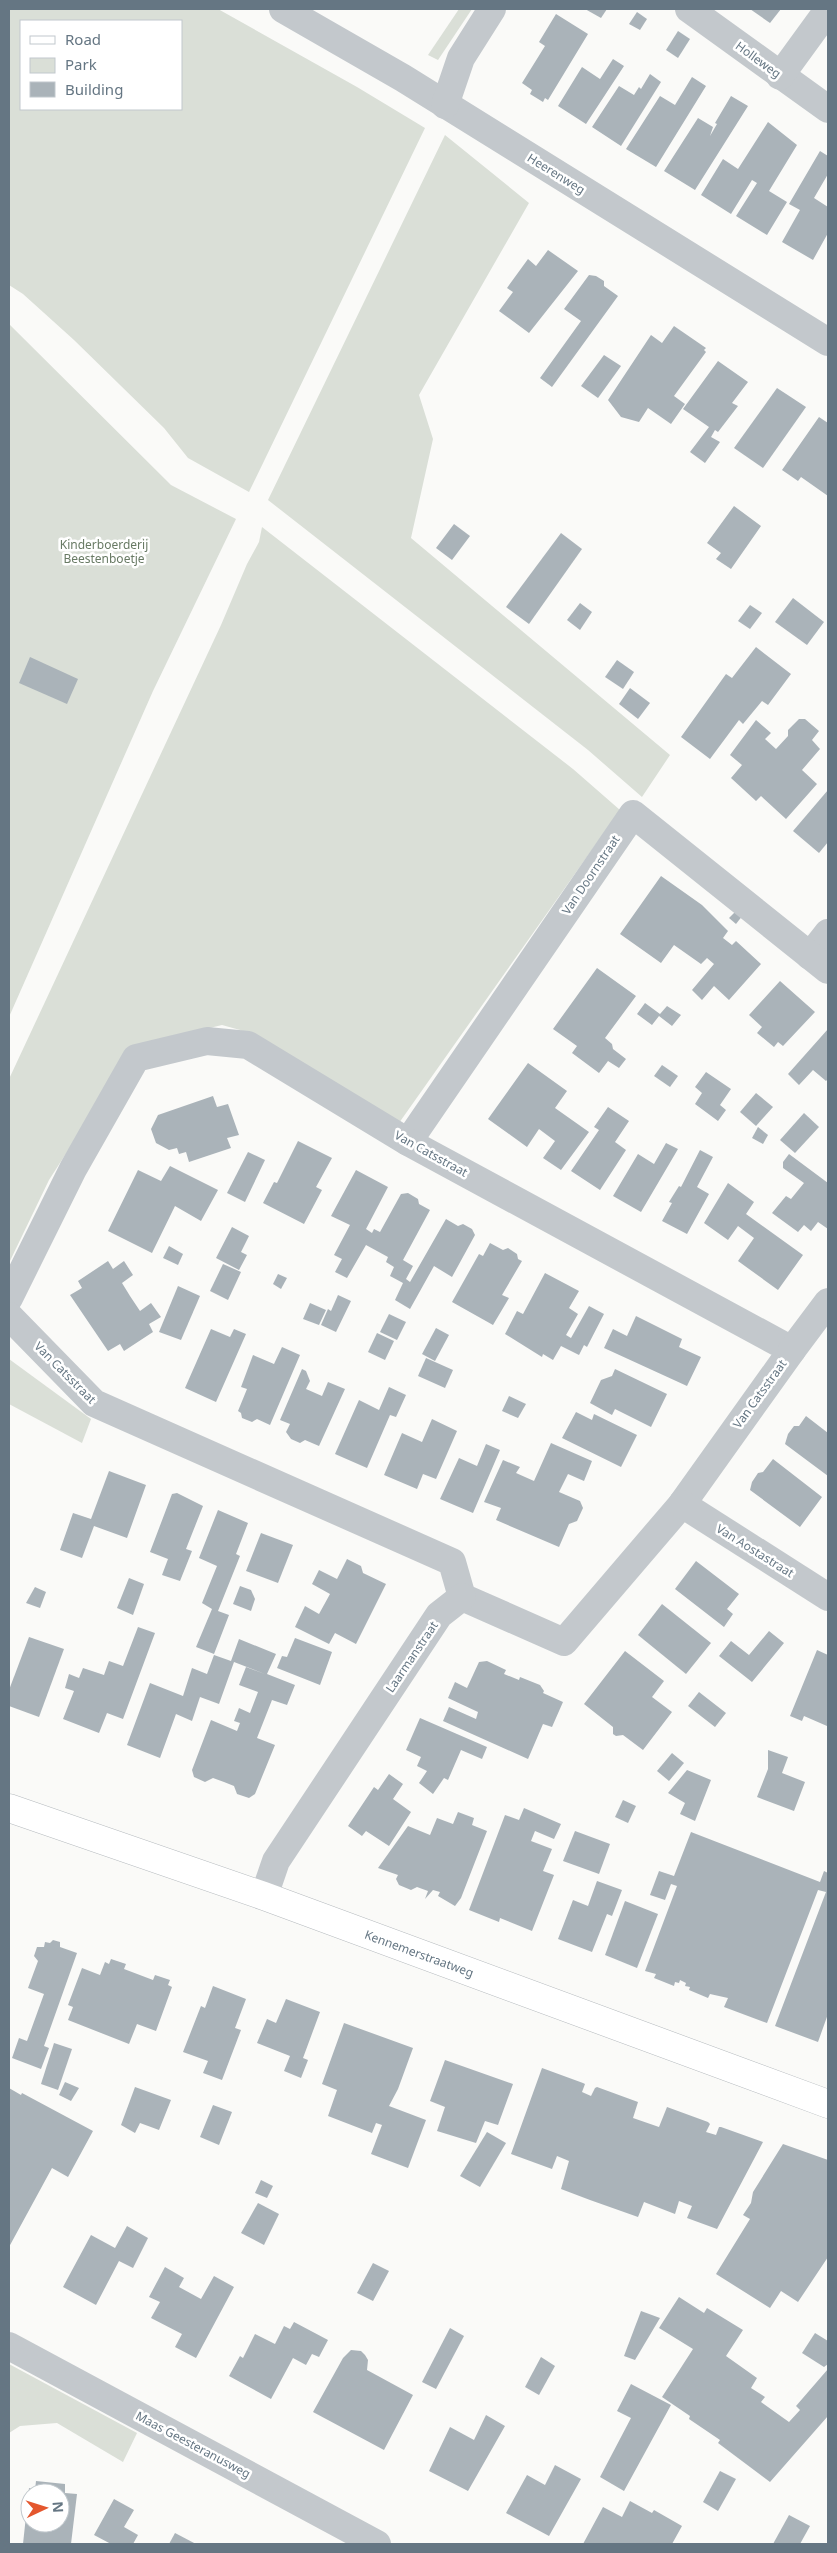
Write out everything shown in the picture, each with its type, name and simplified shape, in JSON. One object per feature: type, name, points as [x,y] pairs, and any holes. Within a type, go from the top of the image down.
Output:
[{"type":"main road","name":"Kennemerstraatweg","points":[[9,1808],[264,1896],[828,2104]]},
{"type":"street","name":"Heerenweg","points":[[283,9],[445,105],[828,342]]},
{"type":"street","points":[[445,105],[461,58],[492,9]]},
{"type":"street","name":"Holleweg","points":[[689,9],[828,109]]},
{"type":"street","points":[[780,76],[828,10]]},
{"type":"street","name":"Van Doornstraat","points":[[408,1142],[633,814],[819,963]]},
{"type":"street","points":[[819,963],[828,933]]},
{"type":"street","name":"Van Catsstraat","points":[[9,1298],[73,1169],[136,1058],[207,1041],[248,1045],[408,1142],[792,1350],[682,1504]]},
{"type":"street","points":[[792,1350],[828,1302]]},
{"type":"street","name":"Van Catsstraat","points":[[9,1316],[94,1403],[452,1562],[462,1598]]},
{"type":"street","points":[[462,1598],[564,1642],[682,1504]]},
{"type":"street","name":"Van Aostastraat","points":[[682,1504],[828,1597]]},
{"type":"street","name":"Laarmanstraat","points":[[264,1896],[276,1861],[439,1615],[462,1598]]},
{"type":"street","name":"Maas Geesteranusweg","points":[[9,2346],[377,2544]]},
{"type":"green space","points":[[9,9],[218,9],[357,87],[425,128],[249,492],[188,458],[164,428],[74,340],[23,294],[9,285]]},
{"type":"green space","points":[[459,9],[472,9],[438,60],[428,55]]},
{"type":"green space","points":[[445,135],[529,203],[419,395],[433,439],[411,538],[670,755],[642,797],[588,750],[268,500]]},
{"type":"green space","name":"Kinderboerderij Beestenboetje","points":[[9,324],[171,485],[236,519],[153,691],[9,1017]]},
{"type":"green space","points":[[262,527],[573,769],[620,810],[399,1123],[240,1030],[222,1025],[135,1046],[49,1180],[9,1263],[9,1079],[221,625],[247,564],[259,542]]},
{"type":"green space","points":[[9,1359],[91,1419],[82,1443],[9,1404]]},
{"type":"green space","points":[[9,2364],[137,2433],[123,2462],[57,2423],[20,2426],[9,2433]]},
{"type":"building","points":[[585,9],[607,9],[601,18]]},
{"type":"building","points":[[750,9],[781,9],[770,23]]},
{"type":"building","points":[[637,12],[647,19],[640,30],[629,24]]},
{"type":"building","points":[[556,14],[588,34],[548,100],[545,98],[543,102],[530,94],[532,90],[522,83],[545,46],[539,42]]},
{"type":"building","points":[[678,31],[690,39],[678,58],[666,50]]},
{"type":"building","points":[[613,59],[624,66],[586,124],[558,106],[582,67],[600,79]]},
{"type":"building","points":[[650,74],[661,82],[621,146],[592,127],[619,86],[634,95],[639,87],[641,89]]},
{"type":"building","points":[[692,77],[706,86],[656,167],[626,149],[660,96],[675,105]]},
{"type":"building","points":[[731,96],[748,106],[695,190],[664,171],[698,118],[713,127],[710,136],[717,124],[715,123]]},
{"type":"building","points":[[768,122],[797,145],[769,191],[787,202],[767,235],[736,216],[757,183],[752,180],[731,214],[701,195],[723,159],[738,169]]},
{"type":"building","points":[[820,151],[828,156],[828,174],[814,198],[828,207],[828,233],[813,260],[782,242],[800,210],[789,204]]},
{"type":"building","points":[[548,250],[578,271],[529,333],[499,311],[513,292],[507,288],[528,259],[536,266]]},
{"type":"building","points":[[589,275],[596,276],[604,281],[604,286],[618,296],[552,387],[540,378],[581,321],[564,309]]},
{"type":"building","points":[[674,326],[706,348],[704,350],[706,352],[674,396],[685,404],[671,424],[648,408],[639,422],[621,417],[608,400],[651,335],[662,343]]},
{"type":"building","points":[[604,355],[621,366],[598,398],[581,386]]},
{"type":"building","points":[[718,361],[748,382],[732,403],[738,406],[718,432],[715,430],[711,437],[720,442],[705,463],[690,452],[709,427],[683,409]]},
{"type":"building","points":[[777,388],[806,407],[763,468],[734,448]]},
{"type":"building","points":[[819,417],[828,423],[828,496],[801,477],[798,481],[782,470]]},
{"type":"building","points":[[734,506],[761,526],[731,569],[716,559],[721,553],[707,543]]},
{"type":"building","points":[[454,524],[470,536],[452,560],[436,548]]},
{"type":"building","points":[[561,533],[582,549],[529,624],[506,607]]},
{"type":"building","points":[[793,598],[824,622],[807,645],[775,622]]},
{"type":"building","points":[[580,603],[592,612],[580,630],[567,620]]},
{"type":"building","points":[[750,605],[762,613],[750,629],[738,621]]},
{"type":"building","points":[[756,647],[791,674],[768,705],[762,701],[743,724],[739,720],[710,759],[681,737],[726,674],[732,678]]},
{"type":"building","points":[[30,657],[78,679],[67,704],[19,683]]},
{"type":"building","points":[[617,660],[634,672],[623,689],[605,677]]},
{"type":"building","points":[[630,688],[650,703],[638,719],[619,704]]},
{"type":"building","points":[[799,719],[805,719],[819,731],[812,740],[820,749],[802,770],[817,784],[786,819],[761,796],[756,801],[731,778],[742,765],[730,755],[756,720],[771,733],[765,739],[776,749],[788,736],[788,730]]},
{"type":"building","points":[[828,790],[828,842],[819,853],[793,831]]},
{"type":"building","points":[[661,876],[702,905],[728,931],[723,938],[732,945],[736,941],[761,964],[729,1000],[714,986],[702,1000],[692,990],[714,964],[707,958],[701,964],[674,945],[661,963],[620,934]]},
{"type":"building","points":[[737,910],[743,915],[736,924],[729,918]]},
{"type":"building","points":[[597,968],[636,996],[605,1038],[612,1044],[613,1049],[626,1059],[619,1068],[608,1061],[599,1073],[572,1053],[577,1046],[553,1029]]},
{"type":"building","points":[[780,981],[815,1012],[783,1046],[778,1042],[774,1047],[757,1033],[762,1027],[749,1015]]},
{"type":"building","points":[[645,1003],[660,1014],[667,1006],[681,1015],[672,1026],[659,1016],[652,1025],[637,1014]]},
{"type":"building","points":[[828,1029],[828,1079],[826,1081],[813,1070],[799,1085],[788,1074]]},
{"type":"building","points":[[528,1063],[567,1091],[555,1108],[589,1132],[561,1170],[543,1158],[555,1141],[539,1129],[527,1147],[488,1119]]},
{"type":"building","points":[[662,1065],[678,1076],[670,1087],[654,1076]]},
{"type":"building","points":[[706,1072],[731,1089],[720,1105],[726,1110],[718,1121],[695,1104],[702,1093],[695,1087]]},
{"type":"building","points":[[756,1093],[773,1107],[756,1126],[740,1112]]},
{"type":"building","points":[[213,1096],[217,1107],[228,1104],[239,1135],[227,1138],[231,1148],[189,1162],[186,1152],[179,1154],[177,1148],[169,1150],[156,1143],[151,1129],[158,1115]]},
{"type":"building","points":[[608,1107],[629,1121],[615,1142],[626,1150],[600,1190],[571,1171],[599,1130],[594,1127]]},
{"type":"building","points":[[804,1113],[819,1127],[795,1153],[780,1140]]},
{"type":"building","points":[[758,1127],[768,1135],[763,1144],[752,1138]]},
{"type":"building","points":[[298,1141],[332,1158],[316,1187],[322,1190],[304,1224],[263,1203],[274,1182],[277,1183]]},
{"type":"building","points":[[666,1143],[678,1149],[641,1212],[613,1196],[638,1154],[654,1164]]},
{"type":"building","points":[[700,1150],[713,1157],[697,1187],[709,1194],[687,1234],[662,1221],[672,1203],[669,1202],[679,1186],[681,1187]]},
{"type":"building","points":[[248,1152],[265,1160],[245,1202],[227,1193]]},
{"type":"building","points":[[789,1154],[828,1183],[828,1229],[818,1222],[811,1231],[804,1225],[798,1232],[772,1213],[786,1196],[791,1199],[804,1183],[783,1168],[783,1162]]},
{"type":"building","points":[[170,1166],[218,1190],[201,1221],[175,1206],[152,1253],[108,1231],[138,1170],[161,1181]]},
{"type":"building","points":[[356,1170],[388,1187],[366,1229],[372,1233],[374,1229],[380,1232],[401,1194],[408,1193],[418,1199],[419,1204],[430,1210],[403,1260],[413,1266],[406,1279],[410,1282],[446,1219],[458,1226],[463,1224],[472,1229],[475,1235],[452,1277],[434,1266],[410,1309],[395,1300],[403,1283],[390,1276],[394,1267],[386,1262],[388,1257],[366,1245],[347,1278],[335,1272],[342,1259],[334,1255],[350,1225],[331,1216]]},
{"type":"building","points":[[728,1183],[754,1202],[746,1214],[803,1255],[778,1290],[738,1261],[754,1238],[738,1226],[728,1240],[704,1223]]},
{"type":"building","points":[[232,1227],[249,1236],[241,1252],[247,1255],[239,1270],[216,1258]]},
{"type":"building","points":[[490,1243],[503,1250],[508,1248],[517,1254],[518,1259],[522,1261],[502,1295],[509,1298],[493,1325],[452,1302],[479,1254],[483,1256]]},
{"type":"building","points":[[169,1246],[183,1254],[178,1265],[163,1258]]},
{"type":"building","points":[[108,1261],[113,1269],[124,1261],[133,1275],[122,1283],[130,1296],[140,1311],[151,1303],[161,1317],[149,1324],[153,1332],[124,1351],[120,1344],[108,1351],[70,1295],[82,1288],[78,1281]]},
{"type":"building","points":[[223,1264],[241,1272],[228,1300],[210,1291]]},
{"type":"building","points":[[545,1273],[579,1291],[569,1308],[578,1314],[566,1335],[571,1338],[589,1306],[604,1314],[587,1347],[584,1345],[579,1355],[561,1346],[553,1360],[543,1354],[542,1357],[505,1334],[517,1311],[523,1314]]},
{"type":"building","points":[[278,1274],[287,1278],[281,1289],[273,1284]]},
{"type":"building","points":[[178,1286],[200,1296],[181,1340],[159,1332]]},
{"type":"building","points":[[338,1295],[351,1301],[336,1332],[321,1325],[328,1309],[331,1311]]},
{"type":"building","points":[[310,1303],[326,1310],[319,1325],[303,1319]]},
{"type":"building","points":[[389,1314],[406,1322],[397,1340],[380,1332]]},
{"type":"building","points":[[636,1316],[682,1339],[679,1347],[701,1357],[687,1386],[604,1348],[613,1329],[627,1336]]},
{"type":"building","points":[[436,1328],[449,1335],[435,1361],[422,1354]]},
{"type":"building","points":[[211,1329],[230,1337],[234,1329],[246,1334],[216,1402],[185,1388]]},
{"type":"building","points":[[377,1333],[394,1341],[385,1360],[368,1352]]},
{"type":"building","points":[[282,1347],[300,1355],[270,1425],[257,1419],[252,1422],[242,1418],[241,1413],[238,1411],[247,1389],[241,1387],[253,1355],[274,1364]]},
{"type":"building","points":[[426,1358],[453,1370],[445,1388],[418,1376]]},
{"type":"building","points":[[302,1369],[306,1371],[310,1381],[306,1389],[322,1396],[328,1382],[345,1389],[319,1446],[305,1440],[300,1443],[291,1439],[286,1432],[290,1424],[280,1420]]},
{"type":"building","points":[[615,1369],[667,1394],[651,1427],[615,1409],[612,1415],[590,1403],[601,1380],[612,1376]]},
{"type":"building","points":[[389,1387],[406,1395],[396,1417],[390,1415],[367,1468],[335,1454],[359,1400],[379,1410]]},
{"type":"building","points":[[509,1396],[526,1404],[518,1418],[502,1411]]},
{"type":"building","points":[[576,1412],[592,1420],[594,1414],[637,1435],[621,1467],[562,1438]]},
{"type":"building","points":[[806,1416],[828,1433],[828,1476],[785,1444],[788,1434],[794,1426],[799,1426]]},
{"type":"building","points":[[432,1419],[457,1431],[436,1479],[423,1474],[417,1489],[384,1475],[402,1433],[422,1442]]},
{"type":"building","points":[[551,1443],[592,1461],[584,1481],[568,1474],[559,1492],[580,1501],[583,1508],[577,1521],[569,1524],[559,1547],[496,1520],[501,1508],[484,1502],[503,1460],[520,1467],[516,1473],[534,1481]]},
{"type":"building","points":[[486,1444],[500,1450],[473,1513],[440,1499],[459,1458],[477,1466]]},
{"type":"building","points":[[773,1459],[822,1497],[800,1527],[750,1490],[752,1482],[758,1473],[763,1472]]},
{"type":"building","points":[[109,1471],[146,1485],[127,1538],[94,1526],[82,1558],[60,1550],[73,1513],[91,1519]]},
{"type":"building","points":[[177,1493],[203,1506],[186,1549],[192,1551],[180,1581],[162,1575],[168,1559],[150,1552],[172,1494]]},
{"type":"building","points":[[218,1510],[248,1523],[236,1554],[240,1556],[218,1611],[229,1615],[214,1654],[196,1647],[212,1609],[202,1603],[217,1566],[199,1558]]},
{"type":"building","points":[[261,1533],[293,1545],[278,1583],[246,1571]]},
{"type":"building","points":[[347,1559],[361,1566],[363,1573],[386,1584],[356,1644],[335,1633],[329,1644],[295,1627],[305,1606],[319,1614],[330,1594],[312,1584],[319,1570],[337,1579]]},
{"type":"building","points":[[696,1561],[739,1594],[727,1609],[733,1614],[724,1627],[675,1589]]},
{"type":"building","points":[[129,1578],[144,1584],[133,1615],[117,1608]]},
{"type":"building","points":[[240,1586],[251,1590],[255,1599],[251,1611],[233,1604]]},
{"type":"building","points":[[35,1587],[46,1592],[40,1608],[26,1603]]},
{"type":"building","points":[[662,1604],[711,1643],[686,1674],[638,1635]]},
{"type":"building","points":[[138,1627],[155,1633],[123,1719],[107,1713],[99,1733],[63,1719],[74,1691],[65,1688],[69,1674],[79,1678],[83,1668],[104,1675],[109,1661],[123,1666]]},
{"type":"building","points":[[769,1631],[784,1643],[752,1682],[719,1656],[731,1641],[749,1655]]},
{"type":"building","points":[[29,1637],[64,1649],[39,1717],[9,1706],[9,1690]]},
{"type":"building","points":[[295,1638],[332,1652],[320,1685],[277,1668],[282,1656],[287,1657]]},
{"type":"building","points":[[239,1639],[276,1654],[267,1674],[295,1685],[287,1705],[272,1700],[257,1738],[275,1745],[255,1794],[249,1798],[237,1794],[234,1786],[224,1782],[213,1778],[205,1782],[194,1777],[192,1770],[211,1720],[237,1731],[240,1723],[234,1721],[239,1708],[250,1713],[258,1692],[239,1685],[246,1667],[265,1674],[234,1662],[219,1704],[200,1697],[192,1721],[176,1714],[160,1758],[127,1745],[150,1683],[183,1696],[192,1668],[207,1674],[214,1655],[231,1661]]},
{"type":"building","points":[[817,1650],[828,1655],[827,1726],[804,1716],[802,1721],[790,1716]]},
{"type":"building","points":[[625,1651],[664,1681],[652,1697],[672,1712],[643,1750],[623,1735],[616,1736],[613,1734],[613,1727],[584,1704]]},
{"type":"building","points":[[487,1661],[506,1670],[504,1674],[519,1680],[520,1677],[540,1685],[544,1691],[543,1693],[563,1702],[552,1727],[543,1724],[528,1759],[443,1721],[449,1707],[476,1719],[478,1712],[448,1698],[455,1682],[467,1688],[479,1662]]},
{"type":"building","points":[[699,1692],[726,1713],[715,1727],[688,1706]]},
{"type":"building","points":[[420,1718],[487,1747],[482,1759],[461,1750],[448,1780],[444,1778],[433,1794],[419,1783],[427,1771],[417,1766],[421,1757],[406,1750]]},
{"type":"building","points":[[768,1750],[788,1757],[782,1773],[805,1782],[794,1811],[757,1797],[768,1769]]},
{"type":"building","points":[[672,1753],[684,1763],[669,1781],[657,1771]]},
{"type":"building","points":[[687,1770],[711,1780],[695,1821],[680,1814],[685,1803],[668,1793]]},
{"type":"building","points":[[389,1774],[403,1784],[393,1799],[411,1812],[389,1846],[366,1831],[362,1836],[348,1826],[374,1787],[378,1790]]},
{"type":"building","points":[[623,1800],[636,1806],[628,1823],[615,1817]]},
{"type":"building","points":[[524,1808],[561,1824],[554,1839],[535,1831],[531,1841],[552,1849],[543,1871],[554,1875],[532,1931],[500,1918],[499,1922],[469,1910],[505,1815],[519,1820]]},
{"type":"building","points":[[458,1812],[474,1818],[472,1825],[487,1831],[461,1898],[455,1906],[438,1896],[440,1892],[433,1890],[425,1899],[428,1891],[417,1887],[411,1890],[399,1885],[396,1879],[398,1875],[378,1868],[408,1826],[430,1835],[437,1818],[453,1824]]},
{"type":"building","points":[[575,1831],[610,1844],[599,1874],[563,1861]]},
{"type":"building","points":[[691,1832],[820,1882],[824,1871],[828,1873],[828,2014],[818,2042],[775,2026],[826,1892],[818,1890],[767,2023],[724,2007],[728,1998],[710,1994],[708,1998],[689,1990],[690,1987],[685,1986],[686,1983],[680,1980],[679,1983],[675,1982],[674,1986],[654,1978],[656,1974],[645,1971],[677,1886],[671,1884],[665,1900],[650,1895],[659,1871],[674,1876]]},
{"type":"building","points":[[597,1881],[622,1890],[612,1916],[607,1914],[592,1952],[558,1939],[573,1900],[588,1906]]},
{"type":"building","points":[[625,1901],[658,1914],[637,1968],[605,1955]]},
{"type":"building","points":[[53,1940],[60,1942],[60,1947],[77,1953],[44,2046],[49,2048],[41,2069],[12,2058],[19,2038],[27,2041],[44,1994],[28,1988],[38,1961],[34,1956],[37,1947],[44,1947],[45,1942],[50,1943]]},
{"type":"building","points":[[111,1959],[126,1964],[124,1969],[153,1980],[155,1975],[170,1980],[168,1985],[172,1987],[156,2031],[137,2024],[129,2044],[68,2020],[73,2007],[68,2005],[82,1968],[100,1975],[105,1962],[109,1964]]},
{"type":"building","points":[[213,1986],[246,1999],[235,2028],[241,2030],[222,2080],[203,2073],[208,2061],[183,2052],[201,2006],[205,2008]]},
{"type":"building","points":[[286,1999],[320,2012],[303,2058],[308,2060],[301,2078],[284,2071],[290,2056],[257,2043],[267,2019],[276,2023]]},
{"type":"building","points":[[344,2023],[413,2048],[398,2089],[389,2106],[426,2120],[408,2168],[371,2154],[382,2125],[376,2123],[372,2133],[328,2116],[337,2090],[322,2084]]},
{"type":"building","points":[[54,2043],[72,2049],[58,2090],[41,2084]]},
{"type":"building","points":[[445,2060],[513,2084],[498,2125],[485,2121],[476,2143],[437,2131],[445,2107],[430,2101]]},
{"type":"building","points":[[542,2068],[585,2084],[582,2092],[591,2096],[597,2087],[638,2102],[633,2118],[659,2127],[667,2107],[708,2122],[710,2124],[706,2132],[716,2135],[719,2127],[721,2127],[763,2142],[717,2229],[687,2218],[692,2206],[679,2201],[675,2214],[644,2202],[638,2217],[590,2200],[561,2189],[569,2161],[557,2156],[552,2169],[511,2154]]},
{"type":"building","points":[[65,2082],[79,2088],[71,2101],[59,2095]]},
{"type":"building","points":[[135,2087],[171,2100],[159,2130],[140,2123],[135,2133],[121,2125]]},
{"type":"building","points":[[9,2088],[93,2131],[68,2177],[52,2168],[9,2247]]},
{"type":"building","points":[[213,2105],[232,2112],[219,2145],[200,2137]]},
{"type":"building","points":[[487,2132],[506,2143],[480,2187],[460,2176]]},
{"type":"building","points":[[783,2144],[828,2160],[828,2257],[798,2302],[781,2291],[770,2308],[716,2274],[750,2219],[743,2215],[751,2203],[753,2192]]},
{"type":"building","points":[[261,2180],[273,2186],[267,2198],[255,2193]]},
{"type":"building","points":[[258,2203],[279,2214],[264,2245],[241,2233]]},
{"type":"building","points":[[127,2226],[148,2238],[133,2268],[119,2261],[96,2305],[63,2287],[91,2235],[115,2248]]},
{"type":"building","points":[[373,2263],[389,2271],[373,2301],[357,2293]]},
{"type":"building","points":[[165,2267],[184,2278],[179,2287],[201,2299],[214,2276],[234,2287],[196,2358],[175,2347],[182,2334],[151,2318],[160,2302],[149,2297]]},
{"type":"building","points":[[679,2297],[704,2313],[707,2308],[743,2330],[726,2356],[757,2378],[751,2388],[765,2397],[761,2402],[789,2422],[800,2410],[796,2406],[828,2369],[828,2416],[770,2482],[718,2443],[720,2440],[689,2419],[690,2416],[662,2397],[693,2349],[659,2328]]},
{"type":"building","points":[[641,2311],[660,2318],[635,2360],[624,2356]]},
{"type":"building","points":[[294,2322],[328,2340],[319,2357],[312,2354],[306,2365],[293,2358],[271,2399],[229,2376],[240,2356],[243,2358],[255,2334],[275,2344],[284,2326],[290,2329]]},
{"type":"building","points":[[450,2328],[464,2336],[436,2389],[422,2382]]},
{"type":"building","points":[[815,2333],[828,2341],[828,2364],[824,2367],[802,2353]]},
{"type":"building","points":[[351,2350],[361,2351],[365,2355],[368,2360],[367,2370],[413,2395],[384,2450],[313,2412],[343,2358]]},
{"type":"building","points":[[541,2357],[555,2366],[539,2395],[525,2387]]},
{"type":"building","points":[[631,2384],[671,2405],[624,2491],[600,2477],[631,2418],[617,2411]]},
{"type":"building","points":[[486,2415],[505,2426],[468,2491],[429,2471],[450,2427],[474,2440]]},
{"type":"building","points":[[555,2465],[581,2479],[549,2536],[506,2513],[527,2475],[545,2485]]},
{"type":"building","points":[[720,2471],[736,2479],[718,2511],[703,2502]]},
{"type":"building","points":[[36,2481],[55,2483],[36,2483]]},
{"type":"building","points":[[70,2493],[77,2494],[71,2544],[23,2544],[24,2533],[70,2533]]},
{"type":"building","points":[[114,2499],[134,2510],[124,2527],[138,2535],[133,2544],[111,2544],[94,2535]]},
{"type":"building","points":[[630,2501],[652,2513],[654,2510],[682,2526],[672,2544],[583,2544],[603,2507],[622,2517]]},
{"type":"building","points":[[789,2515],[810,2526],[800,2544],[773,2544]]},
{"type":"building","points":[[175,2533],[196,2544],[169,2544]]}]
